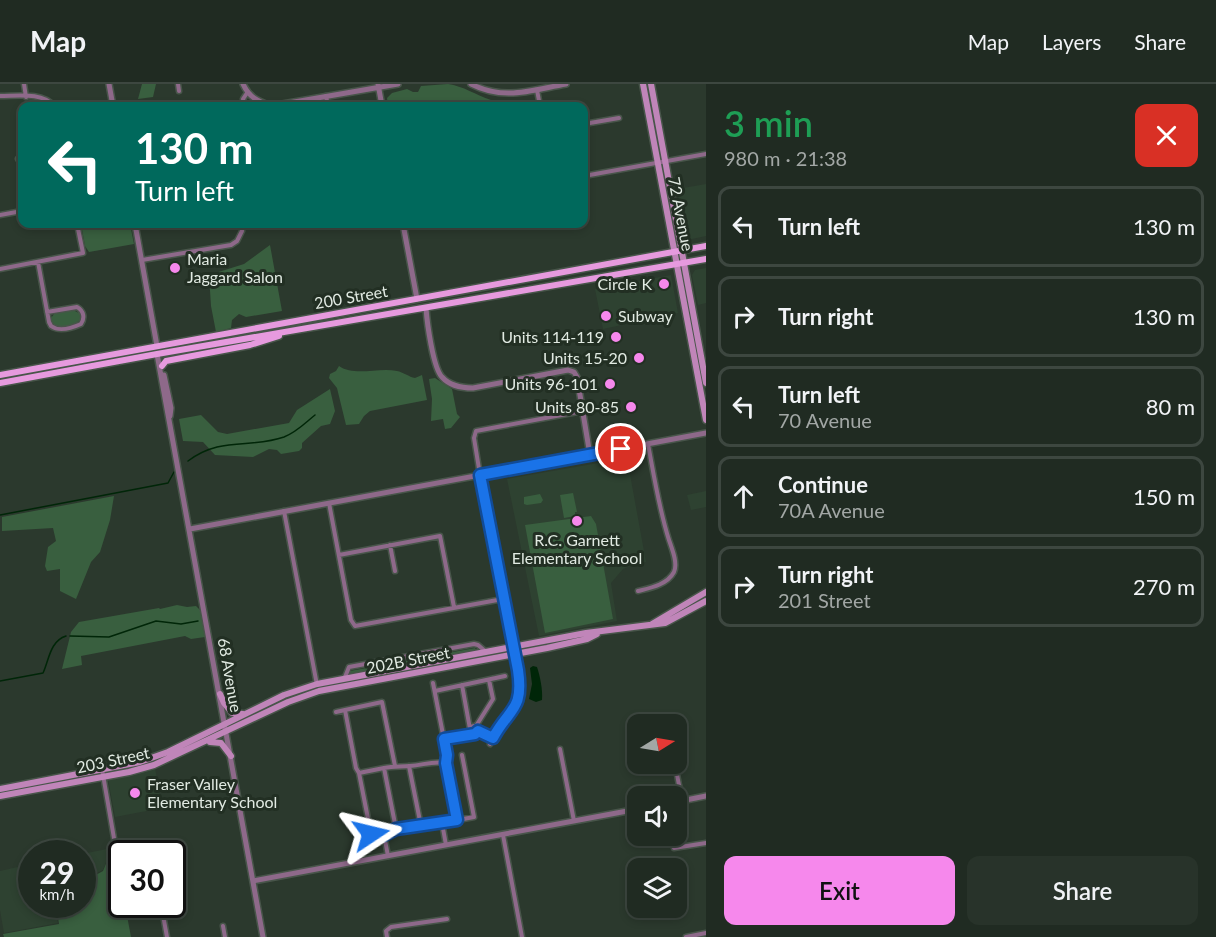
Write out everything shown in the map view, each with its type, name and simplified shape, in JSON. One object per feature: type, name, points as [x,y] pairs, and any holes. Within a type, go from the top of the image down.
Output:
[{"type":"main road","name":"72 Avenue","points":[[643,84],[706,383]]},
{"type":"main road","name":"72 Avenue","points":[[651,84],[661,162]]},
{"type":"main road","name":"200 Street","points":[[0,375],[706,246]]},
{"type":"main road","name":"200 Street","points":[[0,383],[706,259]]},
{"type":"main road","name":"72 Avenue","points":[[680,264],[706,420]]},
{"type":"main road","points":[[401,312],[411,307],[417,299]]},
{"type":"main road","points":[[162,366],[166,361],[250,345],[298,330]]},
{"type":"main road","name":"202B Street","points":[[652,624],[706,592]]},
{"type":"main road","name":"202B Street","points":[[225,724],[284,695],[514,650],[586,633],[600,633],[670,621],[706,601]]},
{"type":"main road","name":"202B Street","points":[[226,732],[318,687],[345,677],[485,652],[514,650]]},
{"type":"main road","points":[[220,694],[227,709],[235,715],[249,712]]},
{"type":"main road","name":"203 Street","points":[[0,789],[128,765],[152,758],[225,724]]},
{"type":"main road","name":"203 Street","points":[[0,796],[154,765],[226,732]]},
{"type":"main road","points":[[207,742],[221,743],[231,756]]},
{"type":"street","points":[[24,84],[26,97]]},
{"type":"street","points":[[109,84],[112,102]]},
{"type":"street","points":[[178,84],[179,91]]},
{"type":"street","points":[[243,84],[247,93],[260,102]]},
{"type":"street","points":[[293,102],[398,84]]},
{"type":"street","points":[[471,84],[494,93],[512,94],[566,84]]},
{"type":"street","points":[[378,86],[381,102]]},
{"type":"street","points":[[537,89],[539,102]]},
{"type":"street","points":[[243,102],[247,93]]},
{"type":"street","points":[[0,96],[42,98],[48,102]]},
{"type":"street","points":[[326,96],[327,102]]},
{"type":"street","points":[[588,123],[619,118]]},
{"type":"street","points":[[588,175],[706,154]]},
{"type":"street","points":[[0,215],[18,212]]},
{"type":"street","points":[[0,269],[82,253],[78,228]]},
{"type":"street","points":[[136,228],[157,346]]},
{"type":"street","points":[[404,228],[417,299]]},
{"type":"street","points":[[142,260],[231,245],[242,231]]},
{"type":"street","points":[[38,262],[47,312],[50,324],[55,329],[78,326],[83,319],[82,311],[77,307],[47,312]]},
{"type":"street","points":[[426,308],[436,365],[441,377],[462,388],[568,370],[574,372],[577,377],[590,454]]},
{"type":"street","name":"68 Avenue","points":[[157,354],[263,937]]},
{"type":"street","name":"68 Avenue","points":[[162,366],[171,408],[170,417]]},
{"type":"street","points":[[490,744],[514,709],[518,697],[519,680],[480,475],[474,441],[475,433],[483,429],[582,411]]},
{"type":"street","points":[[190,529],[706,433]]},
{"type":"street","points":[[638,591],[663,583],[673,573],[675,567],[673,551],[663,522],[648,444]]},
{"type":"street","points":[[329,503],[351,620],[355,626],[503,599]]},
{"type":"street","points":[[285,512],[318,687]]},
{"type":"street","points":[[339,555],[440,536],[454,607]]},
{"type":"street","points":[[390,545],[395,571]]},
{"type":"street","points":[[435,691],[505,676]]},
{"type":"street","points":[[444,739],[477,729],[493,699],[489,680]]},
{"type":"street","points":[[433,683],[457,820]]},
{"type":"street","points":[[462,685],[471,731]]},
{"type":"street","points":[[336,712],[382,702],[395,766]]},
{"type":"street","points":[[345,710],[371,834],[384,835],[396,829],[442,824],[474,817],[462,755]]},
{"type":"street","points":[[471,731],[472,726],[493,738]]},
{"type":"street","points":[[560,749],[574,821]]},
{"type":"street","points":[[359,773],[432,761],[446,763]]},
{"type":"street","points":[[409,766],[421,826]]},
{"type":"street","points":[[384,768],[396,829]]},
{"type":"street","points":[[102,769],[114,840]]},
{"type":"street","points":[[687,800],[706,796]]},
{"type":"street","points":[[253,881],[627,811]]},
{"type":"street","points":[[442,824],[446,845]]},
{"type":"street","points":[[384,835],[388,856]]},
{"type":"street","points":[[503,835],[522,937]]},
{"type":"street","points":[[674,848],[706,843]]},
{"type":"street","points":[[164,918],[167,937]]},
{"type":"street","points":[[387,937],[386,931],[391,927],[447,919]]},
{"type":"street","points":[[223,926],[225,937]]},
{"type":"street","points":[[686,937],[706,933]]},
{"type":"shaded area","points":[[142,84],[156,84],[153,97],[138,99]]},
{"type":"shaded area","points":[[448,84],[498,102],[388,102],[387,98],[392,93],[407,89],[418,92],[421,86]]},
{"type":"shaded area","points":[[706,184],[706,236],[687,240],[677,189]]},
{"type":"shaded area","points":[[82,228],[131,228],[134,244],[89,252],[85,246]]},
{"type":"shaded area","points":[[270,245],[282,311],[246,317],[239,314],[232,320],[231,328],[216,332],[209,275],[244,264]]},
{"type":"shaded area","points":[[706,268],[706,303],[698,305],[692,275],[695,270]]},
{"type":"shaded area","points":[[671,275],[678,313],[603,329],[595,289]]},
{"type":"shaded area","points":[[73,310],[81,314],[77,322],[62,326],[52,323],[51,318],[54,314]]},
{"type":"shaded area","points":[[339,366],[352,371],[397,371],[415,378],[422,375],[427,400],[370,411],[359,424],[346,425],[337,388],[329,378]]},
{"type":"shaded area","points":[[435,378],[452,389],[457,414],[460,417],[451,428],[445,429],[443,419],[431,421],[432,399],[429,379]]},
{"type":"shaded area","points":[[330,389],[335,411],[330,424],[321,426],[302,443],[299,451],[281,454],[277,450],[269,449],[253,457],[215,455],[203,442],[183,441],[179,419],[201,415],[218,432],[227,434],[289,423],[297,410]]},
{"type":"shaded area","name":"R.C. Garnett Elementary School","points":[[627,458],[646,562],[623,569],[611,583],[617,621],[539,636],[507,479]]},
{"type":"shaded area","points":[[706,491],[706,507],[691,510],[687,495]]},
{"type":"shaded area","points":[[573,493],[577,512],[575,516],[564,518],[560,495]]},
{"type":"shaded area","points":[[540,494],[543,500],[541,503],[524,504],[524,497]]},
{"type":"shaded area","points":[[114,496],[110,520],[100,552],[91,562],[76,599],[60,591],[60,569],[47,571],[45,566],[48,547],[56,541],[53,528],[2,531],[2,517]]},
{"type":"shaded area","points":[[591,516],[596,524],[613,619],[545,633],[525,525]]},
{"type":"shaded area","points":[[177,605],[196,606],[200,610],[205,637],[191,639],[185,636],[81,656],[82,665],[62,669],[71,632],[79,622]]},
{"type":"shaded area","points":[[475,648],[476,650],[348,674],[350,671]]},
{"type":"shaded area","points":[[537,667],[542,692],[542,700],[536,702],[529,699],[532,684],[530,668]]},
{"type":"shaded area","name":"Fraser Valley Elementary School","points":[[155,768],[162,808],[115,817],[108,779]]},
{"type":"shaded area","points":[[108,849],[108,858],[103,870],[96,874],[96,851]]},
{"type":"shaded area","points":[[108,859],[108,918],[127,918],[131,937],[4,937],[3,934],[59,924],[58,918],[96,918],[96,875],[103,871]]},
{"type":"shaded area","points":[[18,867],[18,918],[57,918],[58,923],[4,933],[0,910],[0,871]]},
{"type":"waterway","points":[[188,461],[212,448],[284,437],[297,430],[315,415]]},
{"type":"waterway","points":[[0,515],[168,483],[174,472]]},
{"type":"waterway","points":[[70,636],[109,637],[156,621],[181,624],[198,621]]},
{"type":"waterway","points":[[0,681],[43,673],[53,646],[66,636]]},
{"type":"place","name":"Maria Jaggard Salon","points":[[175,268]]},
{"type":"place","name":"Circle K","points":[[664,284]]},
{"type":"place","name":"Subway","points":[[606,316]]},
{"type":"place","name":"Units 114-119","points":[[616,337]]},
{"type":"place","name":"Units 15-20","points":[[639,358]]},
{"type":"place","name":"Units 96-101","points":[[610,384]]},
{"type":"place","name":"Units 80-85","points":[[631,407]]},
{"type":"place","name":"R.C. Garnett Elementary School","points":[[577,521]]},
{"type":"place","name":"Fraser Valley Elementary School","points":[[135,793]]},
{"type":"route","points":[[371,834],[384,835],[396,829],[457,820],[446,763],[444,739],[475,734],[478,731],[493,738],[511,715],[517,703],[518,670],[480,475],[621,449]]}]
